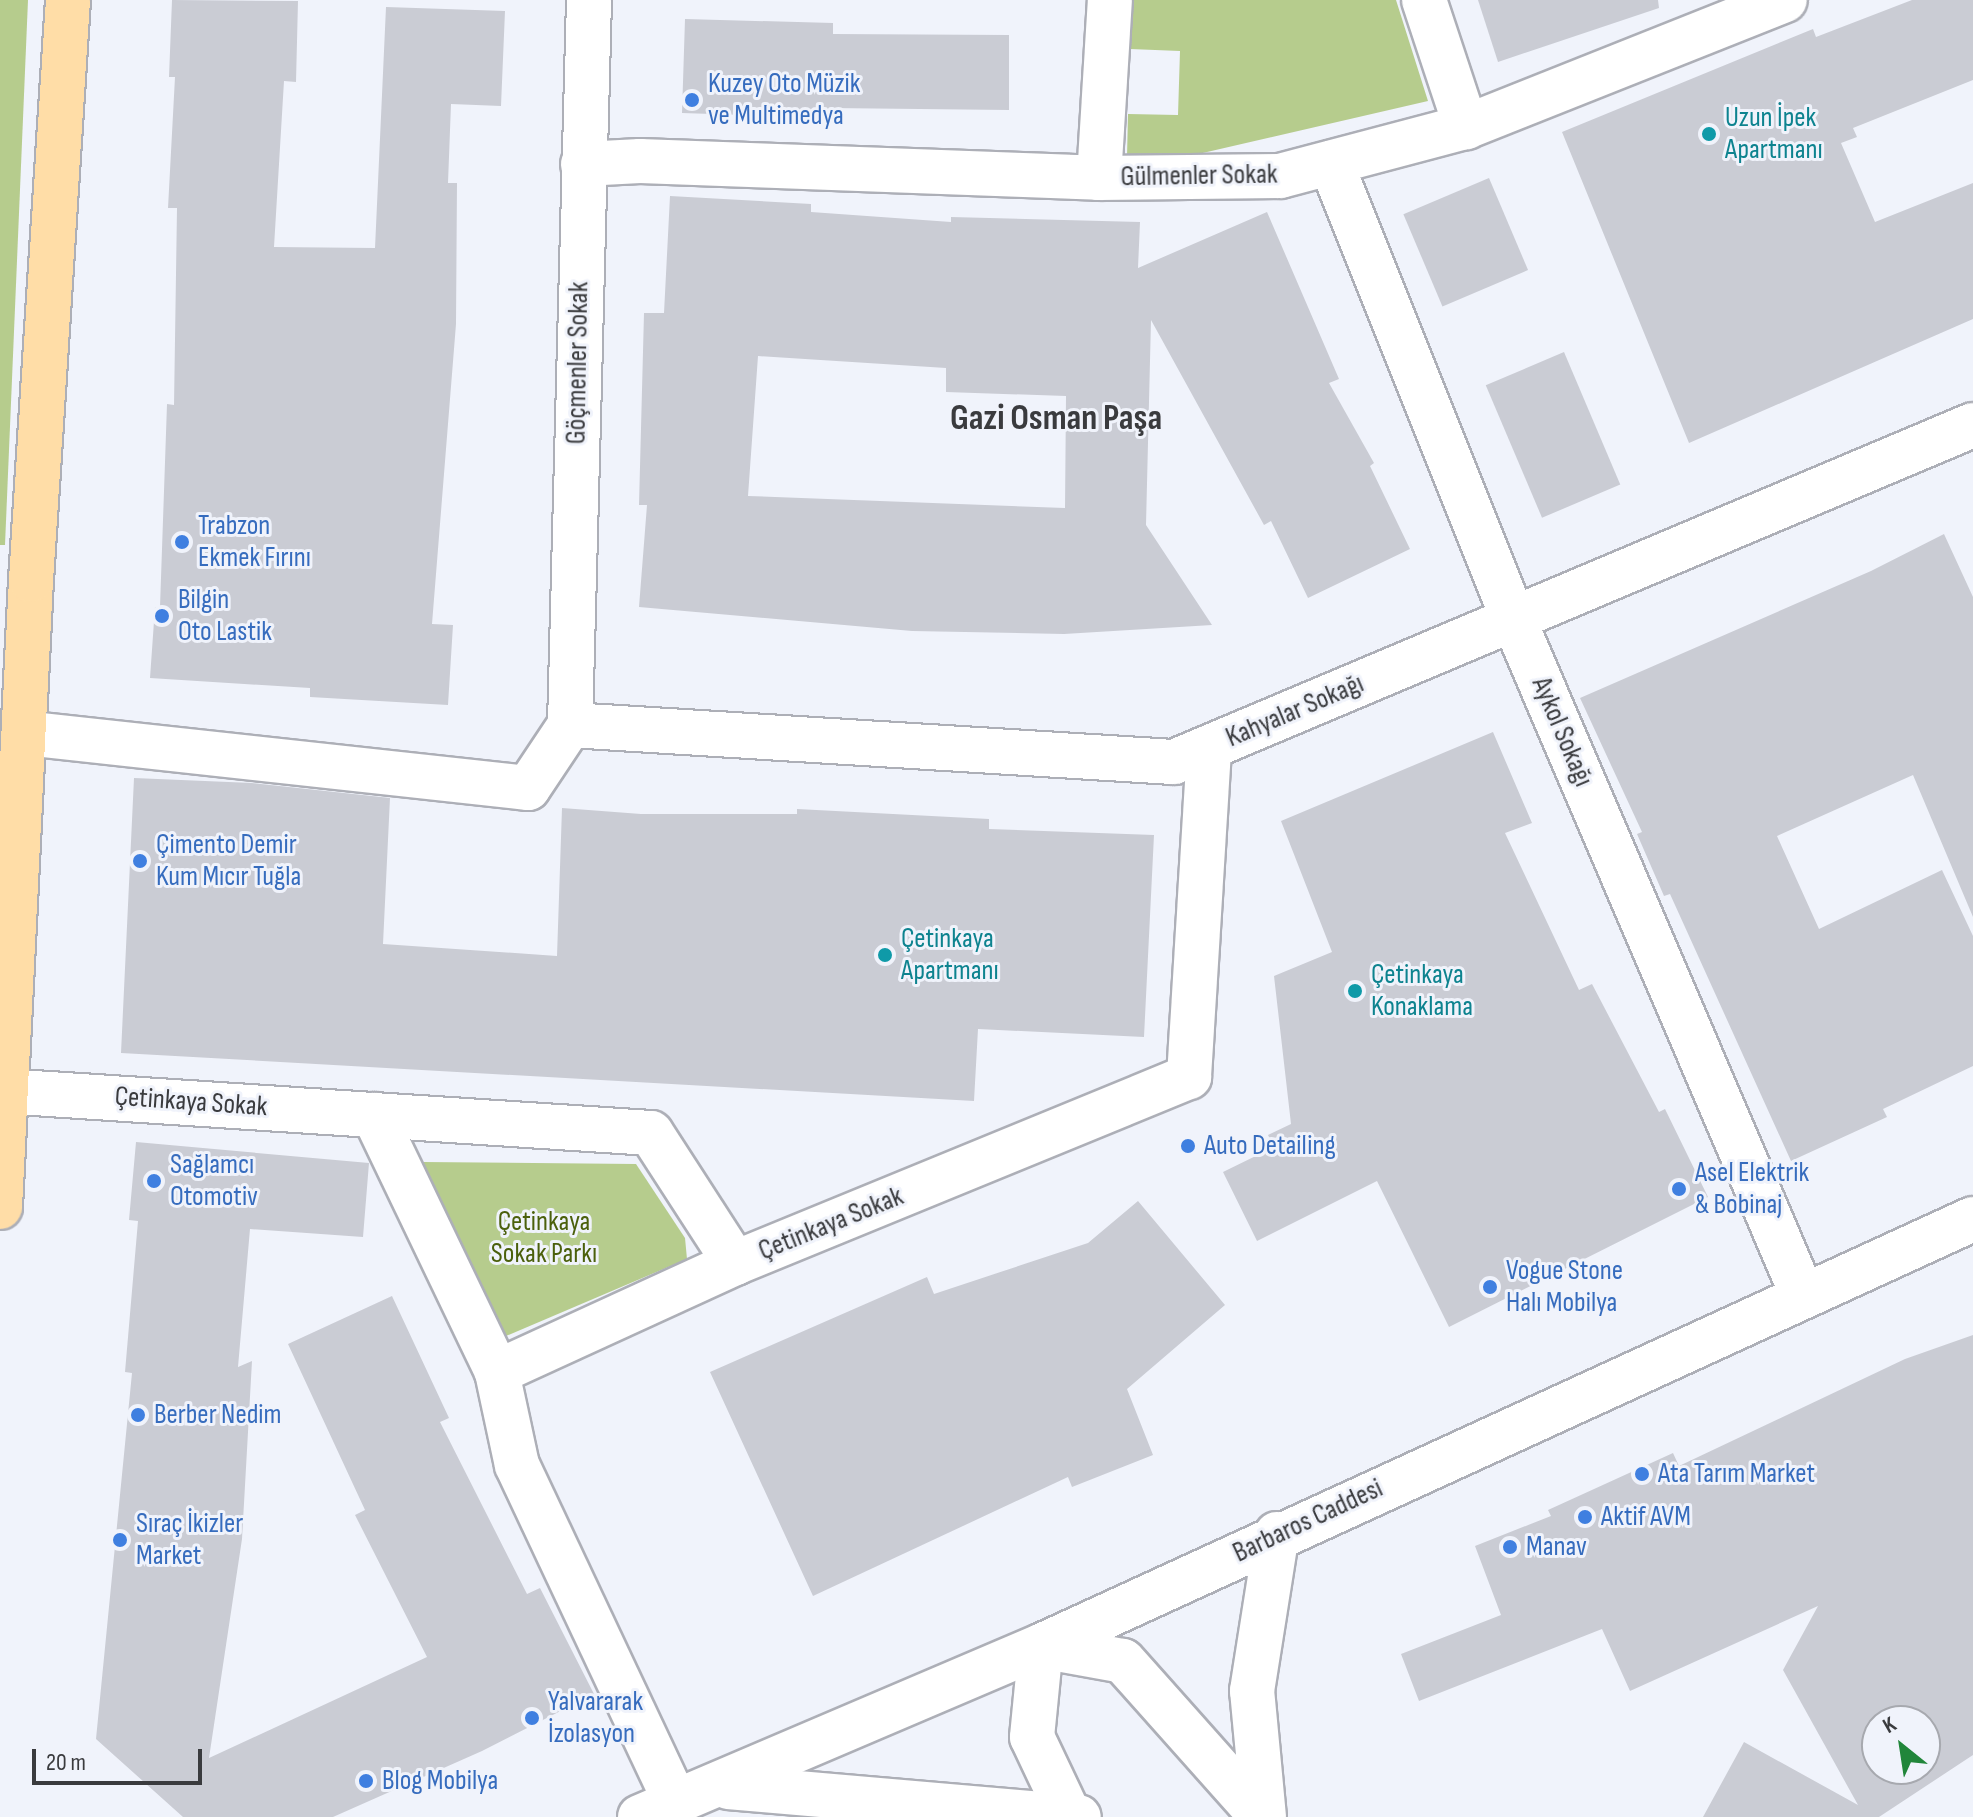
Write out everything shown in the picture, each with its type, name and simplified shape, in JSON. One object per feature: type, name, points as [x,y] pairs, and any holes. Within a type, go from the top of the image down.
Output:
[{"type":"main road","points":[[0,1207],[16,579],[68,0]]},
{"type":"street","name":"Göçmenler Sokak","points":[[570,725],[589,0]]},
{"type":"street","points":[[1099,178],[1110,0]]},
{"type":"street","points":[[1424,0],[1466,127]]},
{"type":"street","name":"Gülmenler Sokak","points":[[583,164],[640,161],[1099,178],[1280,176],[1466,127],[1785,0]]},
{"type":"street","name":"Aykol Sokağı","points":[[1331,163],[1513,618],[1803,1296]]},
{"type":"street","name":"Kahyalar Sokağı","points":[[570,725],[1174,762],[1973,425]]},
{"type":"street","points":[[12,733],[528,788],[570,725]]},
{"type":"street","name":"Çetinkaya Sokak","points":[[3,1091],[651,1133],[735,1263],[1189,1077],[1209,748]]},
{"type":"street","points":[[374,1115],[497,1372],[517,1465],[658,1810]]},
{"type":"street","name":"Barbaros Caddesi","points":[[658,1810],[722,1786],[1041,1646],[1277,1534],[1973,1219]]},
{"type":"street","points":[[497,1372],[735,1263]]},
{"type":"street","points":[[1263,1817],[1252,1691],[1277,1534]]},
{"type":"street","points":[[1074,1815],[1032,1737],[1041,1646],[1123,1661],[1263,1817]]},
{"type":"street","points":[[722,1786],[1074,1815]]},
{"type":"green space","points":[[0,0],[28,0],[5,545],[0,545]]},
{"type":"green space","points":[[1132,0],[1396,0],[1428,101],[1194,155],[1127,157],[1128,114],[1178,115],[1180,51],[1130,49]]},
{"type":"green space","name":"Çetinkaya Sokak Parkı","points":[[423,1162],[636,1164],[685,1238],[687,1259],[506,1336]]},
{"type":"building","points":[[172,0],[298,1],[296,82],[284,81],[274,247],[375,248],[386,7],[505,11],[501,106],[451,104],[448,183],[457,183],[456,324],[432,624],[453,625],[448,705],[310,697],[310,688],[150,678],[155,607],[160,607],[167,404],[174,405],[177,208],[168,208],[175,77],[169,77]]},
{"type":"building","points":[[1478,0],[1658,0],[1659,8],[1498,62]]},
{"type":"building","points":[[1912,0],[1973,0],[1973,80],[1853,128],[1857,137],[1841,143],[1875,222],[1973,183],[1973,319],[1689,443],[1562,132],[1813,29],[1816,37]]},
{"type":"building","points":[[685,19],[833,23],[833,34],[1009,35],[1009,110],[830,108],[830,118],[682,113]]},
{"type":"building","points":[[1489,178],[1528,270],[1442,306],[1403,214]]},
{"type":"building","points":[[670,196],[811,204],[811,212],[951,222],[951,217],[1140,222],[1138,268],[1267,212],[1339,379],[1329,383],[1374,463],[1370,466],[1410,549],[1308,598],[1271,521],[1264,525],[1151,320],[1146,525],[1212,625],[1064,634],[912,631],[639,607],[647,505],[639,505],[644,313],[664,313]],"holes":[[[758,356],[946,368],[946,392],[1066,396],[1065,508],[748,496]]]},
{"type":"building","points":[[1564,352],[1620,485],[1542,518],[1486,385]]},
{"type":"building","points":[[1944,534],[1973,597],[1973,917],[1913,775],[1777,836],[1819,929],[1942,870],[1973,936],[1973,1066],[1883,1109],[1887,1117],[1791,1161],[1670,894],[1664,896],[1637,834],[1642,832],[1580,698],[1871,571]]},
{"type":"building","points":[[1493,732],[1532,823],[1505,833],[1579,990],[1592,984],[1659,1112],[1665,1109],[1708,1197],[1449,1327],[1377,1181],[1257,1241],[1223,1172],[1274,1147],[1268,1135],[1291,1124],[1274,976],[1332,952],[1281,821]]},
{"type":"building","points":[[134,778],[252,783],[390,798],[383,944],[557,956],[562,808],[641,814],[797,814],[797,809],[989,819],[989,829],[1154,835],[1144,1037],[978,1029],[974,1101],[121,1053]]},
{"type":"building","points":[[136,1142],[369,1163],[363,1237],[250,1229],[238,1367],[252,1361],[242,1539],[209,1758],[427,1657],[355,1515],[365,1510],[288,1344],[392,1296],[449,1418],[440,1422],[527,1594],[540,1588],[594,1694],[482,1751],[333,1817],[183,1817],[96,1739],[132,1373],[125,1372],[138,1221],[129,1220]]},
{"type":"building","points":[[1138,1201],[1225,1305],[1127,1389],[1153,1455],[1072,1487],[1068,1477],[813,1596],[710,1372],[927,1277],[934,1294],[1088,1243]]},
{"type":"building","points":[[1973,1335],[1973,1755],[1941,1776],[1941,1705],[1861,1705],[1861,1785],[1928,1785],[1879,1817],[1703,1817],[1744,1742],[1858,1805],[1783,1670],[1818,1606],[1630,1691],[1602,1629],[1419,1701],[1401,1654],[1501,1615],[1475,1546],[1551,1516],[1548,1510],[1673,1453],[1679,1466],[1905,1359]]},
{"type":"place","name":"Kuzey Oto Müzik ve Multimedya","points":[[692,100]]},
{"type":"place","name":"Uzun İpek Apartmanı","points":[[1709,134]]},
{"type":"place","name":"Trabzon Ekmek Fırını","points":[[182,542]]},
{"type":"place","name":"Bilgin Oto Lastik","points":[[162,616]]},
{"type":"place","name":"Çimento Demir Kum Mıcır Tuğla","points":[[140,861]]},
{"type":"place","name":"Çetinkaya Apartmanı","points":[[885,955]]},
{"type":"place","name":"Çetinkaya Konaklama","points":[[1355,991]]},
{"type":"place","name":"Auto Detailing","points":[[1188,1146]]},
{"type":"place","name":"Sağlamcı Otomotiv","points":[[154,1181]]},
{"type":"place","name":"Asel Elektrik & Bobinaj","points":[[1679,1189]]},
{"type":"place","name":"Vogue Stone Halı Mobilya","points":[[1490,1287]]},
{"type":"place","name":"Berber Nedim","points":[[138,1415]]},
{"type":"place","name":"Ata Tarım Market","points":[[1642,1474]]},
{"type":"place","name":"Aktif AVM","points":[[1585,1517]]},
{"type":"place","name":"Sıraç İkizler Market","points":[[120,1540]]},
{"type":"place","name":"Manav","points":[[1510,1547]]},
{"type":"place","name":"Yalvararak İzolasyon","points":[[532,1718]]},
{"type":"place","name":"Blog Mobilya","points":[[366,1781]]},
{"type":"district","name":"Gazi Osman Paşa","points":[[1056,419]]}]
